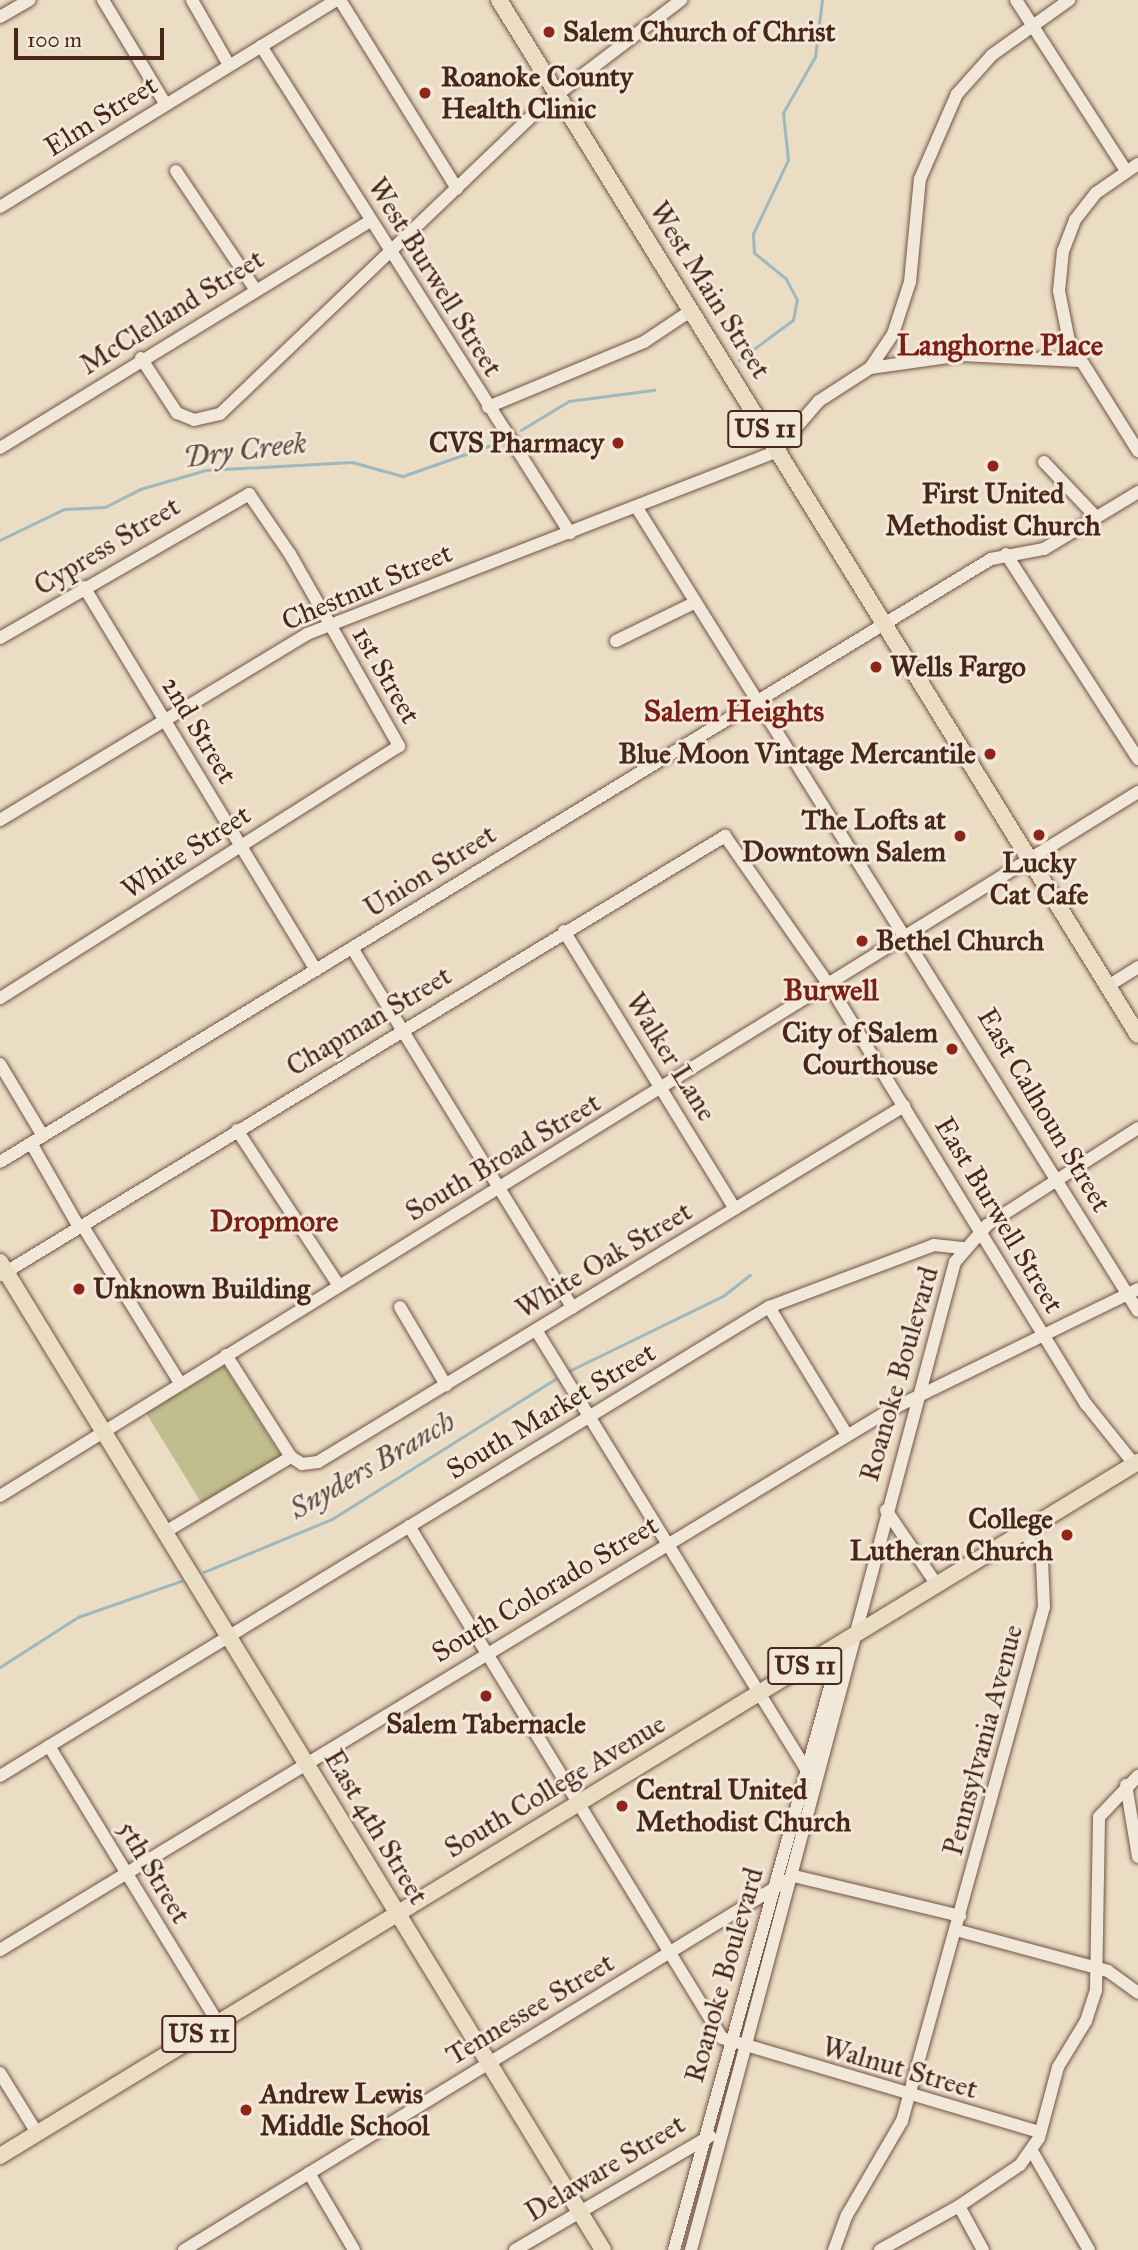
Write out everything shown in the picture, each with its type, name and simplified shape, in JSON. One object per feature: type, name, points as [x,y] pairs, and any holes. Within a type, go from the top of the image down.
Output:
[{"type":"main road","name":"West Main Street","points":[[499,0],[1031,858]]},
{"type":"main road","name":"US 11","points":[[1031,858],[1138,1035]]},
{"type":"main road","name":"East 4th Street","points":[[2,1270],[104,1431],[603,2250]]},
{"type":"main road","name":"South College Avenue","points":[[0,2156],[397,1912],[1137,1467]]},
{"type":"street","points":[[0,17],[29,0]]},
{"type":"street","points":[[103,0],[166,105]]},
{"type":"street","points":[[192,0],[229,65]]},
{"type":"street","points":[[338,0],[457,189]]},
{"type":"street","name":"Elm Street","points":[[0,207],[338,0]]},
{"type":"street","points":[[141,358],[185,418],[202,420],[227,408],[557,93],[681,0]]},
{"type":"street","points":[[1016,0],[1126,171]]},
{"type":"street","points":[[870,368],[906,302],[916,198],[940,125],[974,72],[1031,24],[1069,0]]},
{"type":"street","name":"West Burwell Street","points":[[261,46],[570,533]]},
{"type":"street","points":[[1138,164],[1085,206],[1063,251],[1061,309],[1079,360],[1138,451]]},
{"type":"street","points":[[176,172],[255,289]]},
{"type":"street","name":"McClelland Street","points":[[0,448],[141,358],[370,221]]},
{"type":"street","points":[[488,407],[644,342],[692,310]]},
{"type":"street","points":[[778,449],[819,401],[870,368],[962,355],[1079,360]]},
{"type":"street","name":"Chestnut Street","points":[[0,820],[329,623],[637,508],[778,449]]},
{"type":"street","points":[[1044,463],[1096,517]]},
{"type":"street","points":[[1138,492],[1044,549],[1006,554],[1138,759]]},
{"type":"street","name":"Cypress Street","points":[[0,638],[245,494],[259,503],[290,554]]},
{"type":"street","name":"East Calhoun Street","points":[[637,508],[756,701],[908,934],[1057,1179],[1133,1292],[1138,1311]]},
{"type":"street","name":"1st Street","points":[[290,554],[399,747]]},
{"type":"street","name":"Union Street","points":[[0,1162],[885,623],[1006,554]]},
{"type":"street","name":"2nd Street","points":[[84,587],[162,722],[241,845],[316,970]]},
{"type":"street","points":[[617,641],[694,603]]},
{"type":"street","name":"White Street","points":[[0,998],[399,747]]},
{"type":"street","name":"South Broad Street","points":[[0,1496],[662,1089],[1138,792]]},
{"type":"street","name":"Chapman Street","points":[[2,1270],[80,1226],[720,837],[730,838],[754,870],[829,985]]},
{"type":"street","name":"Walker Lane","points":[[564,930],[735,1209]]},
{"type":"street","points":[[352,948],[573,1308]]},
{"type":"street","points":[[1108,986],[1138,967]]},
{"type":"street","name":"East Burwell Street","points":[[829,985],[1044,1338],[1137,1467]]},
{"type":"street","points":[[0,1064],[80,1226],[180,1383]]},
{"type":"street","name":"White Oak Street","points":[[291,1457],[306,1465],[329,1456],[904,1106]]},
{"type":"street","points":[[965,1248],[979,1231],[1138,1128]]},
{"type":"street","points":[[237,1130],[339,1286]]},
{"type":"street","name":"South Market Street","points":[[0,1776],[769,1307],[934,1245],[965,1248]]},
{"type":"street","name":"Roanoke Boulevard","points":[[691,2250],[851,1668],[852,1637],[886,1510],[947,1287],[965,1248]]},
{"type":"street","name":"South Colorado Street","points":[[0,1950],[847,1435],[1133,1292]]},
{"type":"street","points":[[400,1307],[446,1385]]},
{"type":"street","points":[[769,1307],[847,1435]]},
{"type":"street","points":[[536,1330],[757,1694],[807,1771],[820,1782]]},
{"type":"street","points":[[165,1532],[291,1457],[226,1355]]},
{"type":"street","points":[[886,1510],[937,1585]]},
{"type":"street","points":[[408,1526],[669,1953],[731,2044]]},
{"type":"street","name":"Pennsylvania Avenue","points":[[956,1930],[1044,1606],[1045,1576],[1025,1532]]},
{"type":"street","name":"Roanoke Boulevard","points":[[674,2250],[836,1665],[852,1637]]},
{"type":"street","name":"5th Street","points":[[49,1746],[218,2023]]},
{"type":"street","points":[[880,2250],[959,2206],[1032,2151],[1058,2067],[1092,2006],[1098,1969],[1096,1832],[1103,1808],[1138,1776]]},
{"type":"street","points":[[1126,1785],[1138,1857]]},
{"type":"street","points":[[794,1876],[960,1916]]},
{"type":"street","name":"Tennessee Street","points":[[184,2250],[794,1876]]},
{"type":"street","points":[[834,2250],[858,2193],[894,2140],[956,1930],[1118,1975],[1138,1993]]},
{"type":"street","name":"Walnut Street","points":[[731,2044],[1040,2132]]},
{"type":"street","points":[[0,2073],[37,2133]]},
{"type":"street","name":"Delaware Street","points":[[515,2250],[705,2136],[721,2138]]},
{"type":"street","points":[[1032,2151],[1089,2250]]},
{"type":"street","points":[[309,2173],[354,2250]]},
{"type":"street","points":[[959,2206],[983,2250]]},
{"type":"shaded area","points":[[224,1366],[281,1456],[202,1504],[146,1413]]},
{"type":"waterway","name":"Dry Creek","points":[[739,360],[793,320],[797,300],[786,279],[754,253],[753,234],[788,160],[783,113],[815,57],[822,0]]},
{"type":"waterway","name":"Dry Creek","points":[[521,430],[569,401],[654,390]]},
{"type":"waterway","name":"Dry Creek","points":[[0,540],[64,509],[105,507],[140,489],[206,470],[352,462],[403,476],[500,442]]},
{"type":"waterway","name":"Snyders Branch","points":[[569,1371],[723,1296],[750,1275]]},
{"type":"waterway","name":"Snyders Branch","points":[[204,1572],[332,1519],[555,1379]]},
{"type":"waterway","name":"Snyders Branch","points":[[0,1667],[78,1617],[181,1581]]},
{"type":"place","name":"Salem Church of Christ","points":[[549,32]]},
{"type":"place","name":"Roanoke County Health Clinic","points":[[425,93]]},
{"type":"place","name":"CVS Pharmacy","points":[[618,443]]},
{"type":"place","name":"First United Methodist Church","points":[[993,466]]},
{"type":"place","name":"Wells Fargo","points":[[876,667]]},
{"type":"place","name":"Blue Moon Vintage Mercantile","points":[[990,754]]},
{"type":"place","name":"Lucky Cat Cafe","points":[[1039,835]]},
{"type":"place","name":"The Lofts at Downtown Salem","points":[[960,836]]},
{"type":"place","name":"Bethel Church","points":[[862,941]]},
{"type":"place","name":"City of Salem Courthouse","points":[[952,1049]]},
{"type":"place","name":"Unknown Building","points":[[79,1289]]},
{"type":"place","name":"College Lutheran Church","points":[[1067,1535]]},
{"type":"place","name":"Salem Tabernacle","points":[[486,1696]]},
{"type":"place","name":"Central United Methodist Church","points":[[622,1806]]},
{"type":"place","name":"Andrew Lewis Middle School","points":[[246,2110]]},
{"type":"district","name":"Langhorne Place","points":[[1000,345]]},
{"type":"district","name":"Salem Heights","points":[[734,711]]},
{"type":"district","name":"Burwell","points":[[831,990]]},
{"type":"district","name":"Dropmore","points":[[274,1221]]}]
